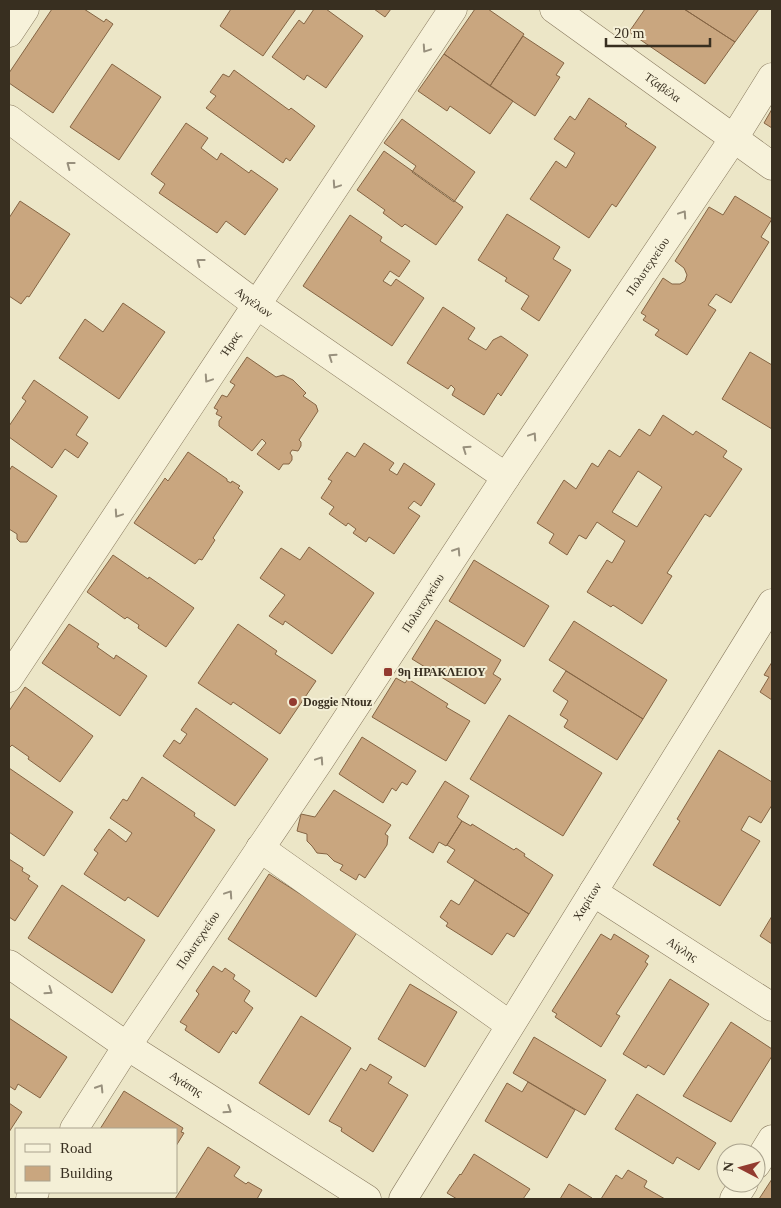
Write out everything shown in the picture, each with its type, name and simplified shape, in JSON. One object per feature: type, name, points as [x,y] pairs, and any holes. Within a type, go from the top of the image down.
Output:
[{"type":"street","points":[[9,33],[25,9]]},
{"type":"street","name":"Ήρας","points":[[9,678],[453,9]]},
{"type":"street","name":"Τζαβέλα","points":[[554,9],[772,166]]},
{"type":"street","name":"Πολυτεχνείου","points":[[75,1128],[127,1046],[320,760],[506,477],[734,138],[772,77]]},
{"type":"street","name":"Αγγέλων","points":[[9,119],[257,305],[506,477]]},
{"type":"street","name":"Χαρίτων","points":[[403,1199],[772,603]]},
{"type":"street","points":[[260,848],[510,1025]]},
{"type":"street","name":"Αίγλης","points":[[593,892],[772,1007]]},
{"type":"street","name":"Αγάπης","points":[[9,964],[127,1046],[367,1199]]},
{"type":"building","points":[[52,9],[84,9],[104,22],[106,19],[113,24],[53,113],[9,83],[9,73]]},
{"type":"building","points":[[231,9],[296,9],[263,56],[220,26]]},
{"type":"building","points":[[314,9],[326,9],[363,36],[326,88],[307,75],[304,80],[272,57],[299,20],[304,24]]},
{"type":"building","points":[[374,9],[391,9],[385,17]]},
{"type":"building","points":[[475,9],[488,9],[524,34],[490,86],[444,54]]},
{"type":"building","points":[[645,9],[684,9],[735,42],[705,84],[629,32]]},
{"type":"building","points":[[684,9],[759,9],[735,42]]},
{"type":"building","points":[[523,36],[564,63],[556,75],[560,77],[535,116],[490,86]]},
{"type":"building","points":[[444,54],[513,101],[490,134],[450,106],[447,111],[418,91]]},
{"type":"building","points":[[112,64],[161,97],[119,160],[70,127]]},
{"type":"building","points":[[234,70],[289,110],[291,108],[315,126],[290,161],[286,158],[283,163],[206,108],[216,96],[210,92],[223,74],[229,77]]},
{"type":"building","points":[[589,98],[656,147],[616,207],[612,204],[589,238],[530,199],[556,161],[566,168],[575,153],[554,139],[570,116],[575,120]]},
{"type":"building","points":[[772,109],[772,128],[764,123]]},
{"type":"building","points":[[402,119],[475,172],[454,202],[412,172],[416,166],[384,143]]},
{"type":"building","points":[[186,123],[208,138],[201,148],[217,160],[221,153],[249,173],[251,170],[278,189],[245,235],[226,221],[217,233],[159,193],[165,184],[151,174]]},
{"type":"building","points":[[384,151],[463,207],[436,245],[405,224],[402,227],[383,213],[385,210],[357,190]]},
{"type":"building","points":[[735,196],[772,219],[761,237],[769,242],[731,303],[716,294],[708,305],[716,310],[687,355],[655,335],[659,330],[643,320],[646,316],[641,313],[663,278],[672,284],[680,284],[685,281],[687,275],[684,268],[675,261],[709,207],[723,215]]},
{"type":"building","points":[[20,201],[70,234],[29,297],[27,296],[21,304],[9,296],[9,218]]},
{"type":"building","points":[[507,214],[560,247],[553,259],[571,270],[539,321],[521,309],[529,296],[505,281],[507,278],[478,260]]},
{"type":"building","points":[[350,215],[382,237],[380,241],[410,261],[399,277],[390,271],[383,281],[391,286],[396,279],[424,298],[392,346],[303,286]]},
{"type":"building","points":[[123,303],[165,332],[119,399],[59,358],[85,319],[103,332]]},
{"type":"building","points":[[443,307],[475,328],[468,339],[486,350],[493,340],[501,336],[528,355],[501,396],[498,393],[484,415],[452,395],[455,389],[451,385],[448,389],[407,363]]},
{"type":"building","points":[[750,352],[772,365],[772,429],[722,399]]},
{"type":"building","points":[[247,357],[276,377],[283,375],[293,380],[306,393],[303,396],[316,405],[318,411],[299,440],[301,446],[298,451],[292,450],[290,453],[292,460],[289,464],[283,464],[279,470],[257,454],[266,443],[262,439],[252,451],[219,426],[219,421],[222,417],[216,414],[218,410],[214,408],[222,395],[227,397],[235,385],[230,382]]},
{"type":"building","points":[[34,380],[88,417],[76,435],[88,443],[78,458],[65,449],[52,468],[9,437],[9,426],[26,401],[22,398]]},
{"type":"building","points":[[663,415],[693,435],[696,431],[727,451],[723,457],[742,469],[710,517],[705,514],[667,573],[672,576],[642,624],[613,605],[611,607],[587,592],[607,560],[612,563],[625,541],[597,522],[586,539],[579,535],[567,555],[549,543],[554,534],[537,523],[564,480],[576,489],[592,463],[598,467],[609,450],[620,457],[639,429],[650,436]],"holes":[[[638,471],[662,487],[637,527],[612,512]]]},
{"type":"building","points":[[364,443],[394,463],[389,470],[397,475],[404,463],[435,484],[421,506],[414,501],[408,508],[420,516],[394,554],[369,537],[366,542],[353,533],[356,529],[348,523],[346,526],[329,514],[334,507],[321,498],[332,481],[328,479],[347,452],[355,457]]},
{"type":"building","points":[[188,452],[227,479],[227,481],[231,483],[232,481],[240,486],[238,488],[243,492],[213,538],[215,540],[202,560],[199,559],[195,564],[134,523],[165,478],[168,481]]},
{"type":"building","points":[[12,466],[57,496],[27,542],[20,542],[17,539],[17,534],[9,529],[9,471]]},
{"type":"building","points":[[309,547],[374,593],[332,654],[285,621],[283,625],[269,616],[285,595],[260,578],[281,548],[300,560]]},
{"type":"building","points":[[113,555],[194,608],[166,647],[138,628],[139,625],[127,617],[125,619],[87,592]]},
{"type":"building","points":[[474,560],[549,606],[524,647],[449,601]]},
{"type":"building","points":[[436,620],[501,660],[493,674],[501,679],[485,704],[412,659]]},
{"type":"building","points":[[574,621],[667,680],[643,719],[549,660]]},
{"type":"building","points":[[69,624],[99,644],[97,647],[114,659],[116,655],[147,676],[120,716],[42,663]]},
{"type":"building","points":[[238,624],[277,651],[275,654],[316,681],[280,734],[233,702],[231,705],[198,683]]},
{"type":"building","points":[[772,662],[772,700],[760,692],[769,677],[764,675]]},
{"type":"building","points":[[566,671],[643,719],[617,760],[564,727],[568,720],[560,715],[568,701],[553,691]]},
{"type":"building","points":[[396,678],[405,683],[408,679],[448,704],[446,707],[470,721],[446,761],[372,717]]},
{"type":"building","points":[[25,687],[93,736],[60,782],[12,745],[9,746],[9,711]]},
{"type":"building","points":[[196,708],[268,759],[235,806],[163,756],[174,740],[180,744],[187,734],[181,730]]},
{"type":"building","points":[[509,715],[602,773],[563,836],[470,779]]},
{"type":"building","points":[[362,737],[416,771],[407,785],[402,782],[396,791],[392,788],[383,803],[339,774]]},
{"type":"building","points":[[719,750],[772,782],[772,805],[761,823],[749,816],[741,830],[760,841],[720,906],[653,865],[680,821],[677,819]]},
{"type":"building","points":[[9,768],[73,812],[44,856],[9,832]]},
{"type":"building","points":[[142,777],[195,813],[194,816],[215,830],[158,917],[128,897],[125,901],[84,874],[98,853],[94,850],[109,829],[126,842],[132,833],[110,818],[123,799],[127,801]]},
{"type":"building","points":[[445,781],[469,796],[457,817],[462,821],[447,845],[439,842],[433,853],[409,838]]},
{"type":"building","points":[[334,790],[391,825],[385,834],[388,836],[387,845],[365,878],[359,874],[356,880],[340,870],[343,865],[334,861],[327,854],[317,853],[307,841],[307,834],[297,831],[301,814],[315,817]]},
{"type":"building","points":[[462,821],[471,826],[472,824],[514,850],[516,848],[525,854],[524,856],[553,875],[529,914],[447,862],[455,850],[447,845]]},
{"type":"building","points":[[9,859],[23,868],[22,871],[30,876],[28,879],[38,886],[15,921],[9,917]]},
{"type":"building","points":[[269,874],[358,931],[316,997],[228,939]]},
{"type":"building","points":[[475,880],[529,914],[514,937],[507,933],[492,955],[446,926],[448,923],[440,917],[451,900],[459,905]]},
{"type":"building","points":[[62,885],[145,940],[112,993],[28,938]]},
{"type":"building","points":[[772,916],[772,944],[760,936]]},
{"type":"building","points":[[601,934],[611,940],[614,934],[649,956],[645,962],[648,964],[616,1014],[620,1016],[601,1047],[555,1017],[557,1014],[552,1011]]},
{"type":"building","points":[[213,966],[222,972],[225,968],[235,975],[233,979],[250,991],[244,1001],[253,1008],[236,1034],[233,1031],[219,1053],[185,1030],[187,1026],[180,1022],[199,994],[196,991]]},
{"type":"building","points":[[670,979],[709,1004],[664,1075],[648,1065],[646,1068],[623,1054]]},
{"type":"building","points":[[410,984],[457,1012],[425,1067],[378,1039]]},
{"type":"building","points":[[301,1016],[351,1048],[309,1115],[259,1083]]},
{"type":"building","points":[[9,1018],[67,1057],[40,1098],[18,1084],[15,1090],[9,1086]]},
{"type":"building","points":[[731,1022],[772,1049],[772,1056],[731,1122],[683,1096]]},
{"type":"building","points":[[534,1037],[606,1080],[585,1115],[513,1073]]},
{"type":"building","points":[[370,1064],[392,1077],[388,1083],[408,1095],[373,1152],[341,1131],[342,1128],[329,1121],[361,1068],[366,1071]]},
{"type":"building","points":[[528,1082],[575,1110],[547,1158],[485,1121],[507,1083],[522,1092]]},
{"type":"building","points":[[124,1091],[183,1128],[181,1132],[184,1133],[178,1143],[178,1128],[101,1128]]},
{"type":"building","points":[[637,1094],[716,1143],[699,1170],[677,1157],[673,1164],[615,1129]]},
{"type":"building","points":[[9,1103],[22,1112],[9,1132]]},
{"type":"building","points":[[208,1147],[240,1167],[234,1176],[246,1184],[248,1182],[262,1190],[257,1199],[175,1199]]},
{"type":"building","points":[[474,1154],[530,1189],[523,1199],[457,1199],[447,1193]]},
{"type":"building","points":[[628,1170],[647,1181],[644,1187],[665,1199],[601,1199],[616,1175],[622,1179]]},
{"type":"building","points":[[772,1179],[772,1199],[759,1199],[763,1193],[766,1193],[766,1188]]},
{"type":"building","points":[[569,1184],[592,1198],[560,1199]]},
{"type":"place","name":"9η ΗΡΑΚΛΕΙΟΥ","points":[[388,672]]},
{"type":"place","name":"Doggie Ntouz","points":[[293,702]]}]
